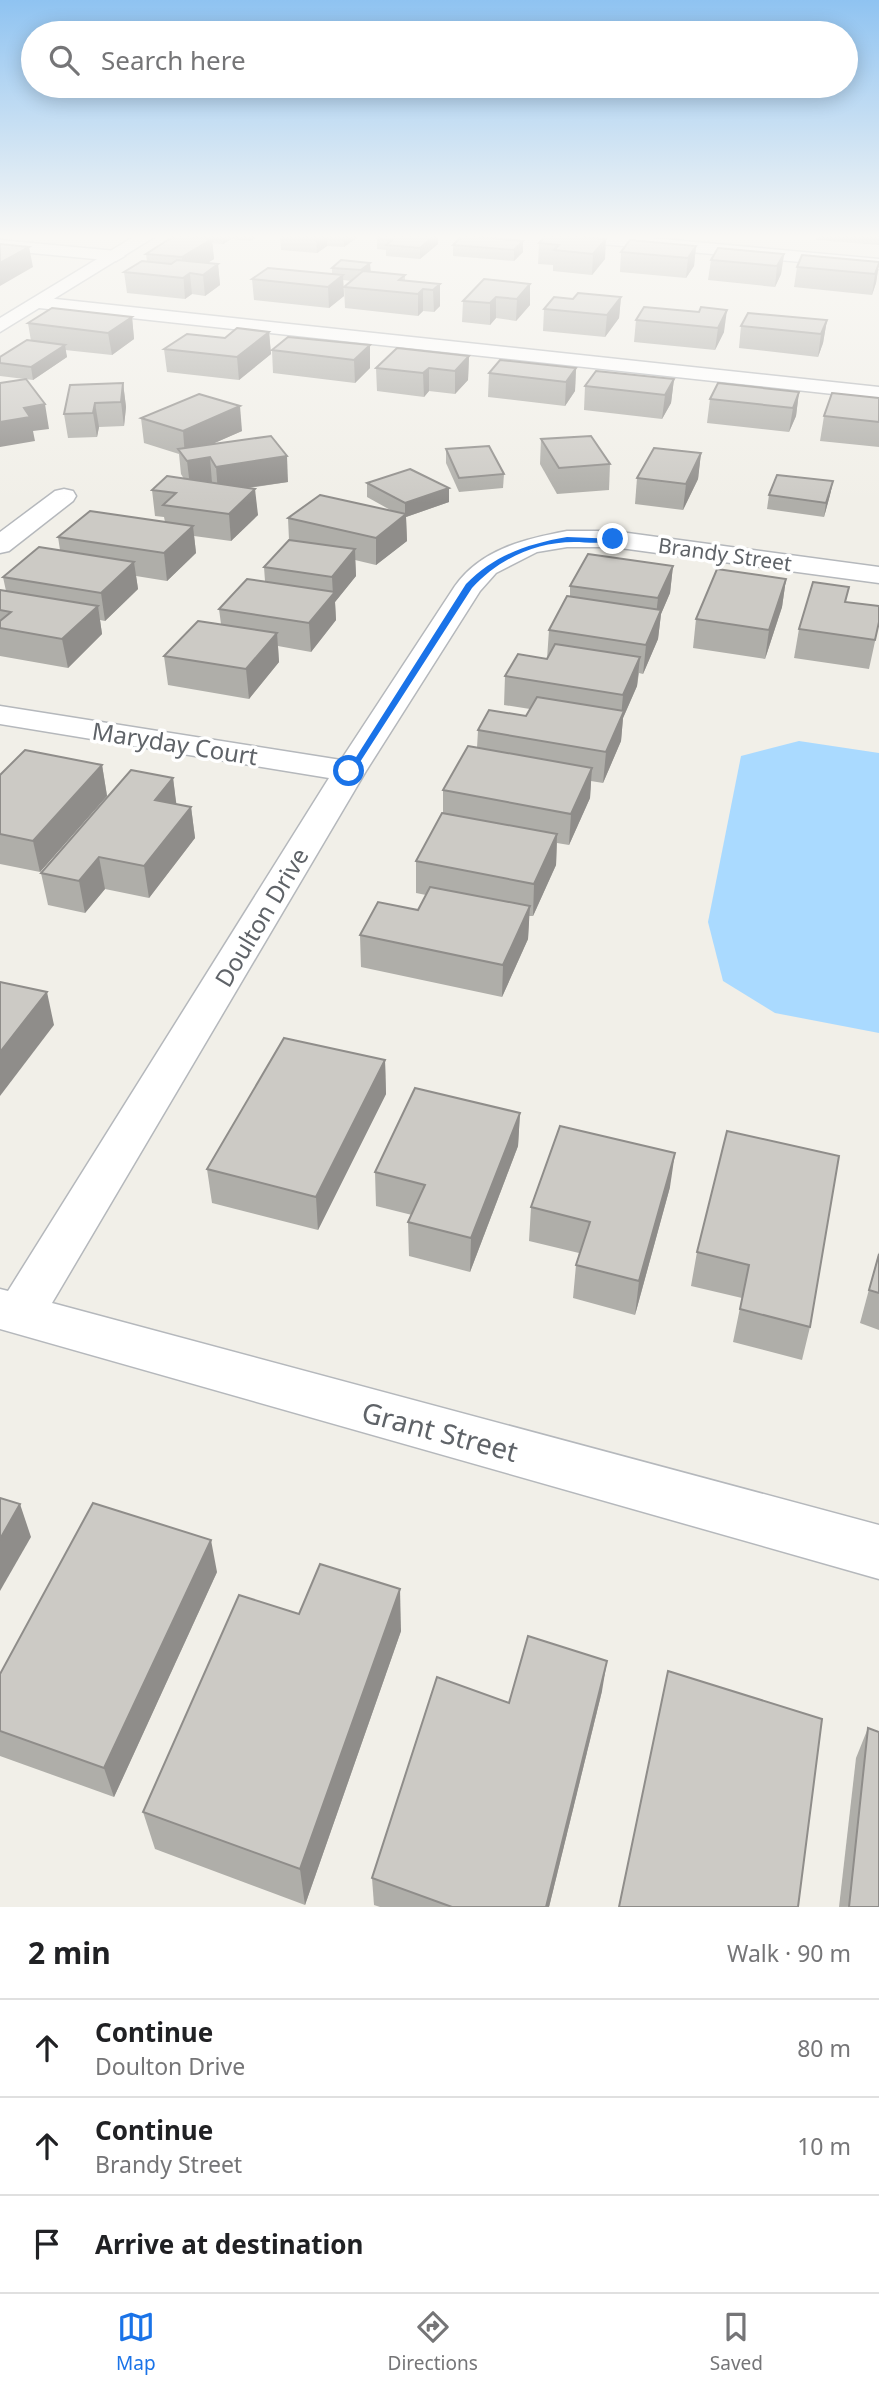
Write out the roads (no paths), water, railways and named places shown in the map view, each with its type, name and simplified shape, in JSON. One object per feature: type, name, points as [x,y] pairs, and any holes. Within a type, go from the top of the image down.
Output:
[{"type":"street","points":[[243,325],[879,393]]},
{"type":"street","points":[[0,545],[64,496]]},
{"type":"street","name":"Brandy Street","points":[[530,546],[567,539],[613,539],[879,575]]},
{"type":"street","name":"Doulton Drive","points":[[9,1312],[349,771],[469,586],[487,567],[530,546]]},
{"type":"street","name":"Maryday Court","points":[[0,715],[349,771]]},
{"type":"street","name":"Grant Street","points":[[9,1312],[879,1552]]},
{"type":"water","points":[[799,741],[879,753],[879,1033],[775,1013],[723,981],[708,922],[741,756]]}]
